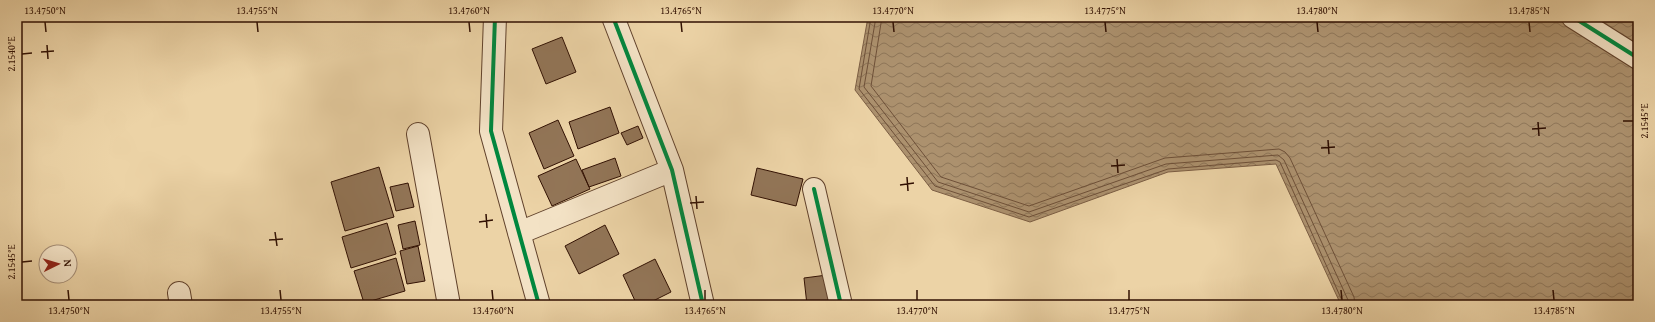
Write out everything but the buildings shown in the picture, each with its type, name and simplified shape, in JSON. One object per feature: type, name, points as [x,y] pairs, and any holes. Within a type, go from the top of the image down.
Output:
[{"type":"street","points":[[495,17],[491,131],[539,305]]},
{"type":"street","points":[[613,17],[672,170],[703,305]]},
{"type":"street","points":[[1573,17],[1638,58]]},
{"type":"street","points":[[418,134],[449,305]]},
{"type":"street","points":[[519,233],[672,170]]},
{"type":"street","points":[[814,189],[841,305]]},
{"type":"water","points":[[868,17],[1638,17],[1638,305],[1341,305],[1276,164],[1168,172],[1030,222],[932,190],[855,90]]},
{"type":"cycle path","points":[[495,17],[491,131],[539,305]]},
{"type":"cycle path","points":[[613,17],[672,170],[703,305]]},
{"type":"cycle path","points":[[1573,17],[1638,58]]},
{"type":"cycle path","points":[[814,189],[841,305]]}]
